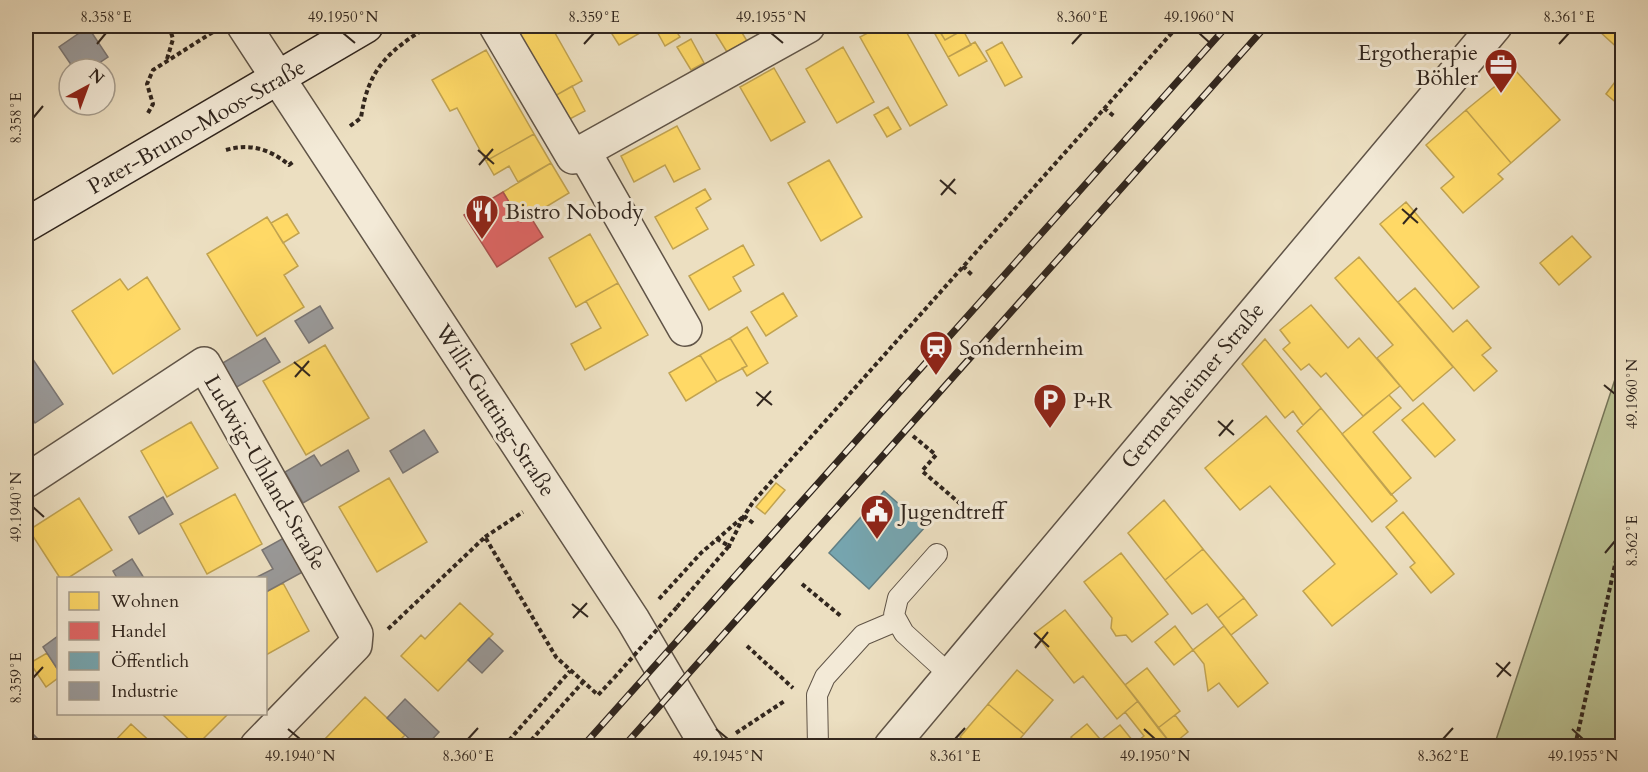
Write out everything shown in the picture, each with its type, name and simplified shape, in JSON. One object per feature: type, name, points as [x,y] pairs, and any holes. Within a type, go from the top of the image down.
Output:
[{"type":"street","name":"Pater-Bruno-Moos-Straße","points":[[26,225],[366,26]]},
{"type":"street","points":[[496,26],[573,157],[808,26]]},
{"type":"street","name":"Germersheimer Straße","points":[[891,747],[1496,26]]},
{"type":"street","name":"Willi-Gutting-Straße","points":[[230,28],[278,78],[633,620],[719,742]]},
{"type":"street","points":[[584,152],[686,329]]},
{"type":"street","name":"Ludwig-Uhland-Straße","points":[[26,482],[204,364],[352,623],[357,634],[355,645]]},
{"type":"street","points":[[257,747],[355,645]]},
{"type":"lane","points":[[937,554],[898,598],[894,609],[896,621],[904,633],[950,675]]},
{"type":"lane","points":[[818,747],[817,695],[825,677],[863,635],[896,621]]},
{"type":"path","points":[[165,61],[172,46],[169,26]]},
{"type":"path","points":[[220,151],[257,147],[274,153],[289,165],[361,118],[365,91],[381,62],[429,26]]},
{"type":"path","points":[[653,606],[701,553],[744,516],[768,485],[1178,26]]},
{"type":"path","points":[[144,116],[153,104],[147,84],[149,76],[165,61],[230,28]]},
{"type":"path","points":[[1104,107],[1115,117]]},
{"type":"path","points":[[963,266],[973,276]]},
{"type":"path","points":[[913,436],[936,454],[922,471],[976,518]]},
{"type":"path","points":[[355,645],[382,635],[485,537],[524,512]]},
{"type":"path","points":[[744,516],[753,523]]},
{"type":"path","points":[[485,537],[556,657],[598,696],[731,546],[744,516]]},
{"type":"path","points":[[1575,747],[1623,533]]},
{"type":"path","points":[[717,539],[731,546]]},
{"type":"path","points":[[802,584],[863,635]]},
{"type":"path","points":[[747,646],[795,690]]},
{"type":"path","points":[[504,747],[570,671]]},
{"type":"path","points":[[525,747],[583,682]]},
{"type":"path","points":[[719,742],[786,700]]},
{"type":"green space","points":[[1622,358],[1622,746],[1494,746]]},
{"type":"building: Wohnen","points":[[529,26],[551,26],[582,81],[553,97],[515,33]]},
{"type":"building: Wohnen","points":[[590,26],[607,26],[594,33]]},
{"type":"building: Wohnen","points":[[607,26],[636,26],[640,33],[619,45]]},
{"type":"building: Wohnen","points":[[654,26],[673,26],[680,37],[665,46]]},
{"type":"building: Wohnen","points":[[711,26],[738,26],[747,41],[727,52]]},
{"type":"building: Wohnen","points":[[881,26],[903,26],[947,105],[910,126],[860,37]]},
{"type":"building: Wohnen","points":[[937,26],[970,26],[945,40]]},
{"type":"building: Wohnen","points":[[1603,26],[1622,26],[1622,52],[1599,31]]},
{"type":"building: Wohnen","points":[[963,30],[971,45],[948,57],[935,34],[940,32],[945,40]]},
{"type":"building: Wohnen","points":[[691,39],[704,63],[691,70],[677,47]]},
{"type":"building: Wohnen","points":[[975,42],[987,61],[959,76],[948,57]]},
{"type":"building: Wohnen","points":[[1002,42],[1022,77],[1005,86],[986,51]]},
{"type":"building: Wohnen","points":[[843,47],[874,102],[837,123],[806,69]]},
{"type":"building: Wohnen","points":[[486,50],[534,134],[486,161],[457,108],[450,111],[432,80]]},
{"type":"building: Wohnen","points":[[1622,58],[1622,103],[1620,106],[1606,94],[1615,82]]},
{"type":"building: Wohnen","points":[[774,68],[805,122],[771,141],[740,87]]},
{"type":"building: Wohnen","points":[[1515,70],[1560,120],[1511,163],[1466,110]]},
{"type":"building: Wohnen","points":[[572,86],[585,111],[566,121],[553,97]]},
{"type":"building: Wohnen","points":[[888,107],[901,129],[887,137],[874,115]]},
{"type":"building: Wohnen","points":[[1466,110],[1511,163],[1498,174],[1503,179],[1463,213],[1441,188],[1454,177],[1426,145]]},
{"type":"building: Wohnen","points":[[677,126],[700,169],[674,182],[665,165],[634,182],[621,156]]},
{"type":"building: Wohnen","points":[[534,134],[551,163],[518,182],[509,166],[494,175],[486,161]]},
{"type":"building: Wohnen","points":[[829,160],[862,217],[821,241],[788,183]]},
{"type":"building: Wohnen","points":[[551,163],[569,193],[521,222],[503,192]]},
{"type":"building: Wohnen","points":[[705,189],[711,199],[696,208],[708,229],[673,249],[655,217]]},
{"type":"building: Wohnen","points":[[1406,202],[1479,287],[1453,309],[1380,224]]},
{"type":"building: Wohnen","points":[[287,214],[299,233],[283,243],[271,223]]},
{"type":"building: Wohnen","points":[[267,217],[298,266],[284,275],[304,307],[257,336],[207,254]]},
{"type":"building: Wohnen","points":[[590,234],[618,283],[576,307],[549,258]]},
{"type":"building: Wohnen","points":[[1572,236],[1591,257],[1559,285],[1540,263]]},
{"type":"building: Wohnen","points":[[743,245],[754,265],[733,277],[741,291],[709,310],[689,276]]},
{"type":"building: Wohnen","points":[[1359,257],[1453,367],[1413,401],[1377,358],[1393,345],[1335,278]]},
{"type":"building: Wohnen","points":[[147,277],[180,329],[113,374],[72,311],[120,279],[128,290]]},
{"type":"building: Wohnen","points":[[618,283],[648,335],[585,370],[571,344],[601,328],[586,301]]},
{"type":"building: Wohnen","points":[[1415,288],[1453,332],[1467,320],[1491,348],[1482,355],[1497,371],[1474,391],[1398,302]]},
{"type":"building: Wohnen","points":[[783,293],[797,316],[766,336],[751,312]]},
{"type":"building: Wohnen","points":[[1311,305],[1348,348],[1359,338],[1400,386],[1363,416],[1326,373],[1321,377],[1309,364],[1301,370],[1283,349],[1290,343],[1280,330]]},
{"type":"building: Wohnen","points":[[747,327],[768,363],[747,376],[742,368],[747,366],[730,338]]},
{"type":"building: Wohnen","points":[[730,338],[747,366],[717,382],[700,355]]},
{"type":"building: Wohnen","points":[[1265,339],[1321,408],[1303,425],[1293,411],[1285,418],[1242,364]]},
{"type":"building: Wohnen","points":[[325,345],[369,418],[306,455],[263,381]]},
{"type":"building: Wohnen","points":[[700,355],[717,382],[686,401],[669,373]]},
{"type":"building: Wohnen","points":[[1389,395],[1401,408],[1373,432],[1411,478],[1391,495],[1342,434]]},
{"type":"building: Wohnen","points":[[1423,403],[1455,440],[1435,457],[1402,420]]},
{"type":"building: Wohnen","points":[[1321,408],[1397,501],[1372,522],[1297,431]]},
{"type":"building: Wohnen","points":[[1266,416],[1397,574],[1332,626],[1303,591],[1335,564],[1270,486],[1240,510],[1205,468]]},
{"type":"building: Wohnen","points":[[191,422],[218,468],[167,497],[141,451]]},
{"type":"building: Wohnen","points":[[389,478],[427,542],[377,572],[339,507]]},
{"type":"building: Wohnen","points":[[776,483],[785,490],[765,514],[756,507]]},
{"type":"building: Wohnen","points":[[235,494],[262,544],[207,574],[180,524]]},
{"type":"building: Wohnen","points":[[79,498],[112,550],[70,577],[59,577],[29,530]]},
{"type":"building: Wohnen","points":[[1164,500],[1203,549],[1165,580],[1128,533]]},
{"type":"building: Wohnen","points":[[1403,512],[1454,574],[1431,593],[1410,567],[1415,563],[1386,527]]},
{"type":"building: Wohnen","points":[[1203,549],[1244,598],[1218,618],[1207,604],[1192,614],[1165,580]]},
{"type":"building: Wohnen","points":[[1121,553],[1168,614],[1132,642],[1126,635],[1116,636],[1111,628],[1112,618],[1084,582]]},
{"type":"building: Wohnen","points":[[283,583],[309,631],[267,654],[267,591]]},
{"type":"building: Wohnen","points":[[1244,598],[1257,615],[1231,635],[1218,618]]},
{"type":"building: Wohnen","points":[[460,603],[493,634],[438,691],[401,656],[421,635],[425,639]]},
{"type":"building: Wohnen","points":[[1065,610],[1138,701],[1117,719],[1083,676],[1074,683],[1035,633]]},
{"type":"building: Wohnen","points":[[1175,626],[1193,650],[1174,665],[1155,642]]},
{"type":"building: Wohnen","points":[[1224,626],[1268,683],[1238,707],[1219,683],[1208,691],[1204,664],[1193,650]]},
{"type":"building: Wohnen","points":[[47,653],[57,668],[57,679],[46,687],[30,663]]},
{"type":"building: Wohnen","points":[[1147,668],[1180,711],[1158,728],[1125,685]]},
{"type":"building: Wohnen","points":[[1017,670],[1053,700],[1024,734],[988,704]]},
{"type":"building: Wohnen","points":[[365,697],[405,735],[394,746],[333,746],[325,739]]},
{"type":"building: Wohnen","points":[[1138,701],[1173,746],[1145,746],[1139,740],[1144,736],[1125,712]]},
{"type":"building: Wohnen","points":[[988,704],[1024,734],[1014,746],[971,746],[960,737]]},
{"type":"building: Wohnen","points":[[163,715],[227,715],[196,746]]},
{"type":"building: Wohnen","points":[[1175,715],[1188,732],[1172,745],[1158,728]]},
{"type":"building: Wohnen","points":[[131,724],[155,746],[110,746]]},
{"type":"building: Wohnen","points":[[1087,724],[1106,746],[1078,746],[1071,737]]},
{"type":"building: Wohnen","points":[[1120,725],[1137,746],[1107,746],[1101,740]]},
{"type":"building: Handel","points":[[503,192],[521,222],[530,216],[543,237],[497,267],[464,215]]},
{"type":"building: Öffentlich","name":"Jugendtreff","points":[[884,491],[925,527],[869,589],[829,553]]},
{"type":"building: Industrie","points":[[88,27],[108,57],[66,57],[59,47]]},
{"type":"building: Industrie","points":[[320,306],[333,328],[309,343],[295,321]]},
{"type":"building: Industrie","points":[[265,338],[280,362],[235,388],[221,364]]},
{"type":"building: Industrie","points":[[32,358],[63,404],[35,423],[26,409],[26,362]]},
{"type":"building: Industrie","points":[[424,430],[438,452],[403,473],[390,451]]},
{"type":"building: Industrie","points":[[348,450],[359,471],[303,503],[285,472],[314,455],[321,466]]},
{"type":"building: Industrie","points":[[163,497],[173,514],[139,534],[129,517]]},
{"type":"building: Industrie","points":[[291,534],[310,568],[267,591],[267,577],[257,577],[273,569],[262,550]]},
{"type":"building: Industrie","points":[[132,559],[143,577],[116,577],[113,571]]},
{"type":"building: Industrie","points":[[57,637],[57,668],[43,647]]},
{"type":"building: Industrie","points":[[489,638],[503,651],[482,673],[468,660]]},
{"type":"building: Industrie","points":[[405,699],[439,732],[426,746],[417,746],[387,718]]},
{"type":"building: Industrie","points":[[26,727],[43,744],[41,746],[26,746]]},
{"type":"railway","points":[[583,746],[1227,26]]},
{"type":"railway","points":[[624,746],[1266,26]]},
{"type":"place","name":"Ergotherapie Böhler","points":[[1501,94]]},
{"type":"place","name":"Bistro Nobody","points":[[482,240]]},
{"type":"place","name":"Sondernheim","points":[[936,376]]},
{"type":"place","name":"P+R","points":[[1050,429]]},
{"type":"place","name":"Jugendtreff","points":[[877,540]]}]
